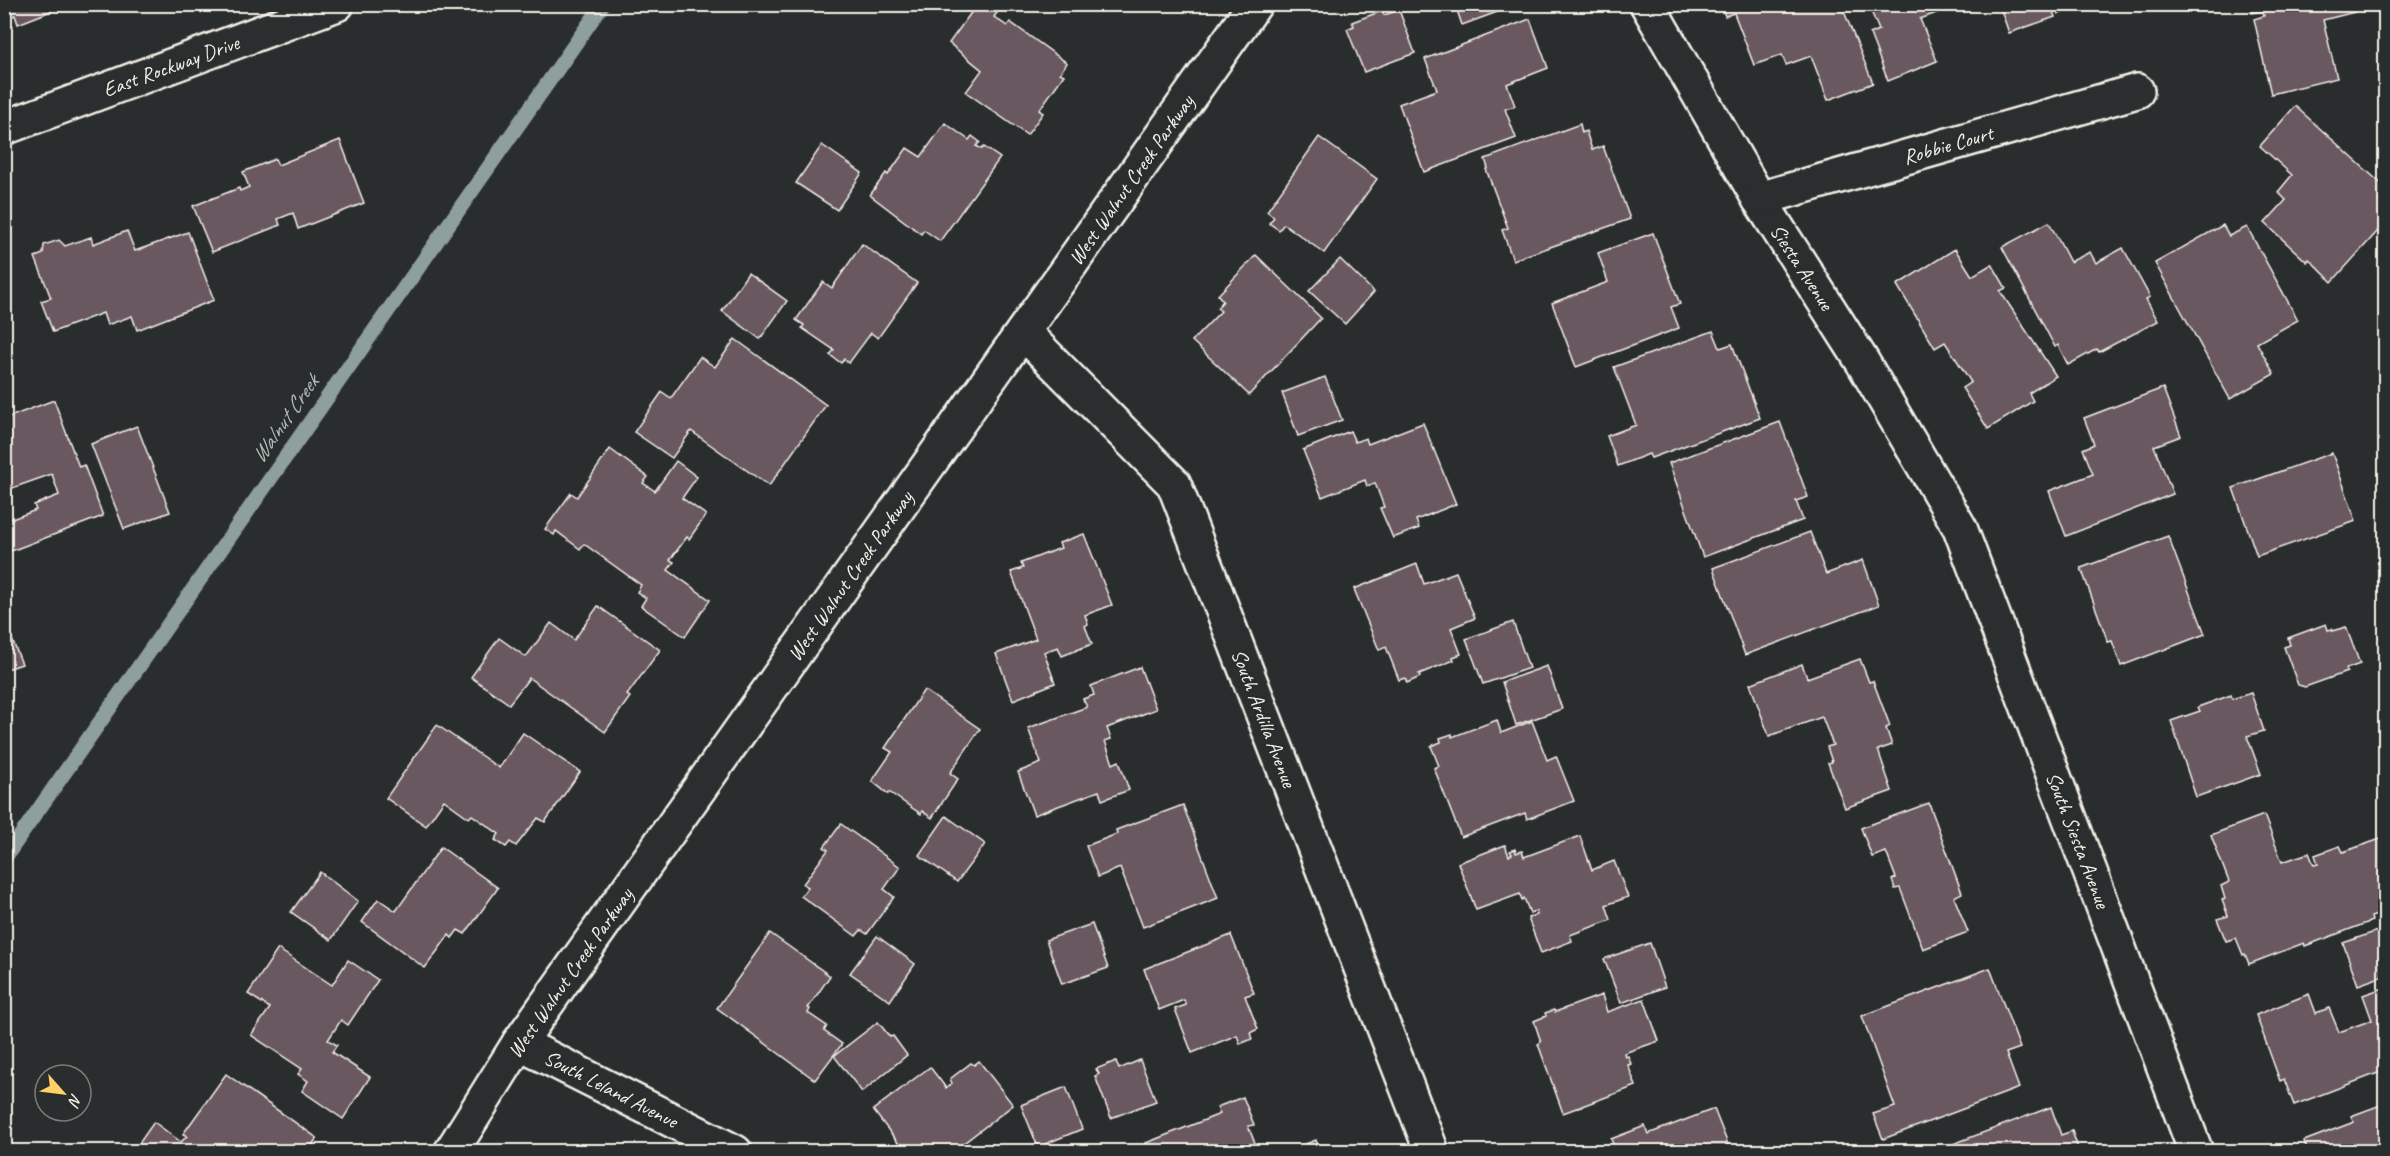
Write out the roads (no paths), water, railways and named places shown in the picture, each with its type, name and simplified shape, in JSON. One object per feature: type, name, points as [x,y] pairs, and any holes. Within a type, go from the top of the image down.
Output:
[{"type":"street","name":"East Rockway Drive","points":[[4,128],[337,4]]},
{"type":"street","name":"West Walnut Creek Parkway","points":[[451,1152],[519,1043],[1255,4]]},
{"type":"street","name":"Siesta Avenue","points":[[1647,4],[1759,199],[1862,360],[1960,528]]},
{"type":"street","name":"Robbie Court","points":[[1759,199],[2137,91]]},
{"type":"street","name":"South Ardilla Avenue","points":[[1023,332],[1174,484],[1432,1152]]},
{"type":"street","name":"South Siesta Avenue","points":[[1960,528],[2196,1152]]},
{"type":"street","name":"South Leland Avenue","points":[[519,1043],[735,1152]]},
{"type":"waterway","name":"Walnut Creek","points":[[4,859],[603,4]]}]
